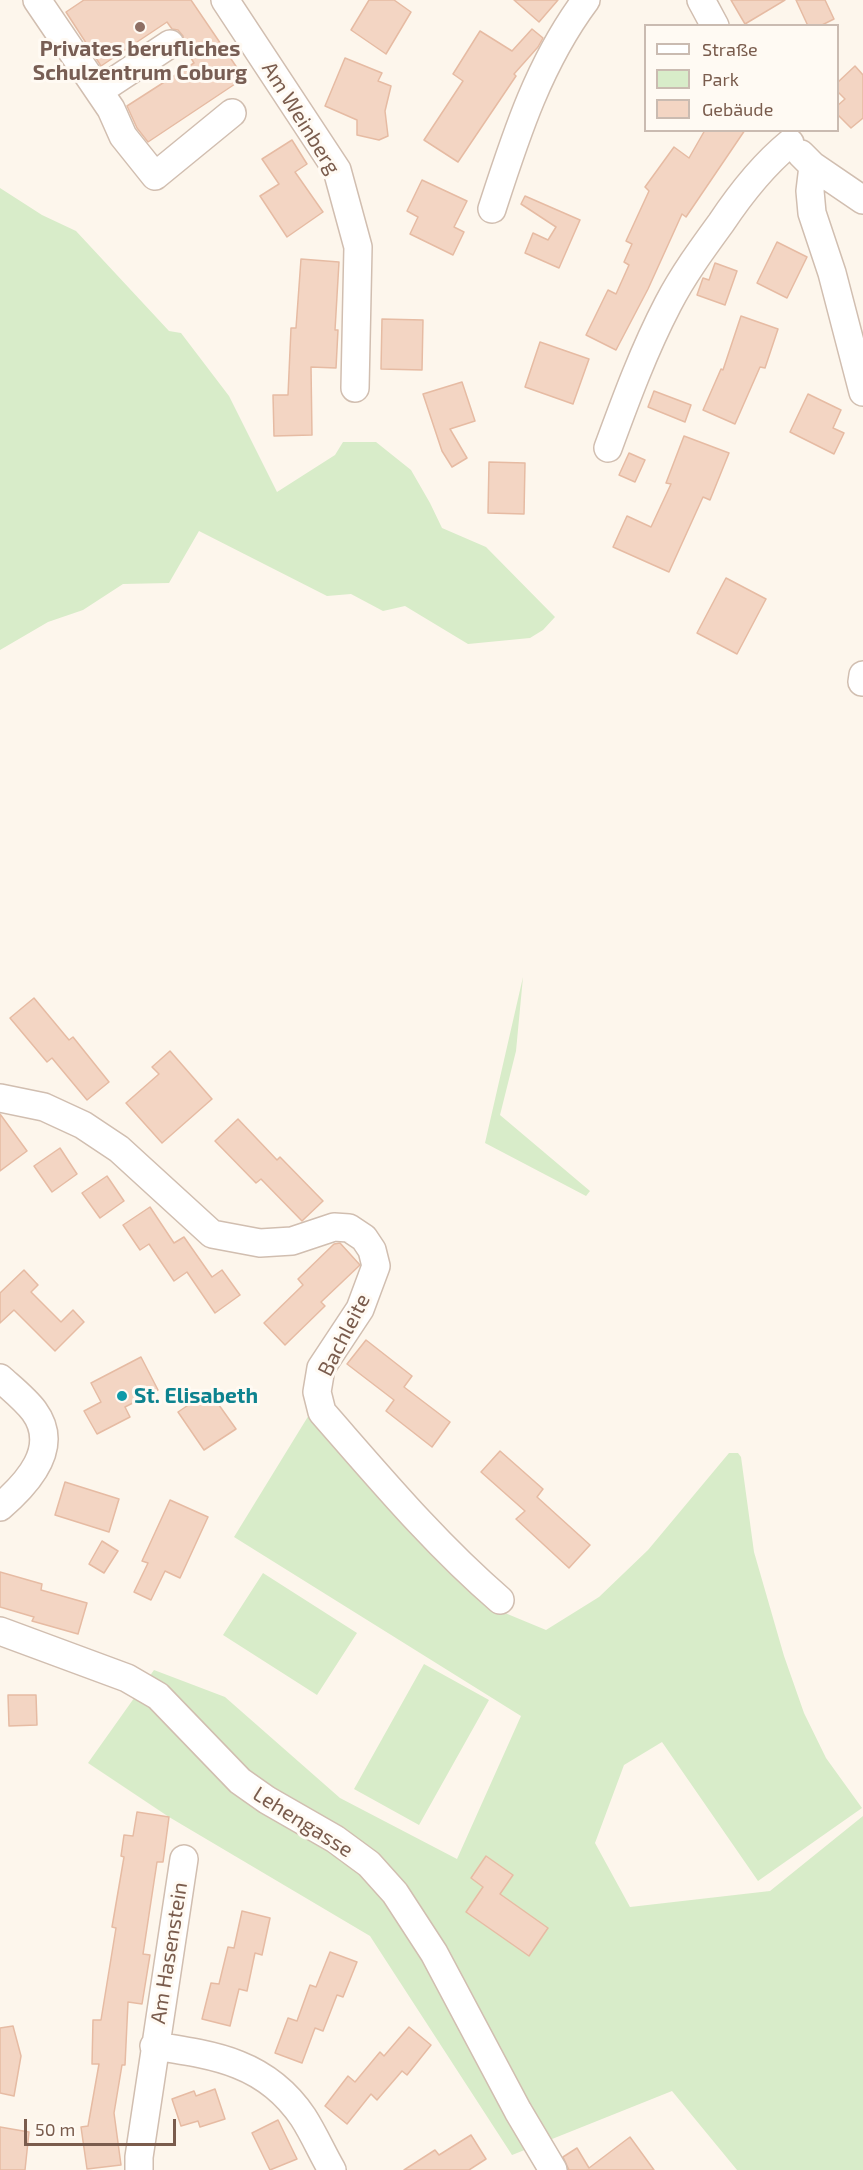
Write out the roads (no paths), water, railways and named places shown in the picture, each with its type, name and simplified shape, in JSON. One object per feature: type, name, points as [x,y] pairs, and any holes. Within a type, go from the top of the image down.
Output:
[{"type":"street","name":"Am Weinberg","points":[[225,0],[337,170],[358,247],[355,388]]},
{"type":"street","points":[[492,209],[534,88],[552,52],[586,0]]},
{"type":"street","points":[[701,0],[714,24]]},
{"type":"street","points":[[42,1],[111,109],[123,136],[155,176],[232,113]]},
{"type":"street","points":[[99,91],[170,44]]},
{"type":"street","points":[[608,448],[641,363],[668,304],[738,198],[786,137],[813,166],[863,200]]},
{"type":"street","points":[[813,166],[810,191],[812,213],[832,273],[863,393]]},
{"type":"street","name":"Bachleite","points":[[0,1098],[44,1107],[83,1125],[118,1149],[212,1234],[260,1243],[292,1241],[334,1227],[350,1228],[364,1238],[372,1250],[376,1266],[360,1309],[321,1368],[317,1392],[322,1412],[409,1513],[465,1570],[500,1600]]},
{"type":"street","points":[[0,1378],[34,1411],[40,1422],[43,1445],[34,1472],[23,1487],[0,1507]]},
{"type":"street","name":"Lehengasse","points":[[0,1631],[128,1678],[158,1696],[240,1781],[267,1800],[335,1839],[369,1864],[395,1893],[434,1953],[518,2111],[553,2170]]},
{"type":"street","name":"Am Hasenstein","points":[[139,2170],[154,2046],[183,1859]]},
{"type":"street","name":"Am Hasenstein","points":[[154,2046],[219,2058],[251,2070],[278,2089],[303,2118],[332,2170]]},
{"type":"place","name":"Privates berufliches Schulzentrum Coburg","points":[[140,27]]},
{"type":"place","name":"St. Elisabeth","points":[[122,1396]]}]
